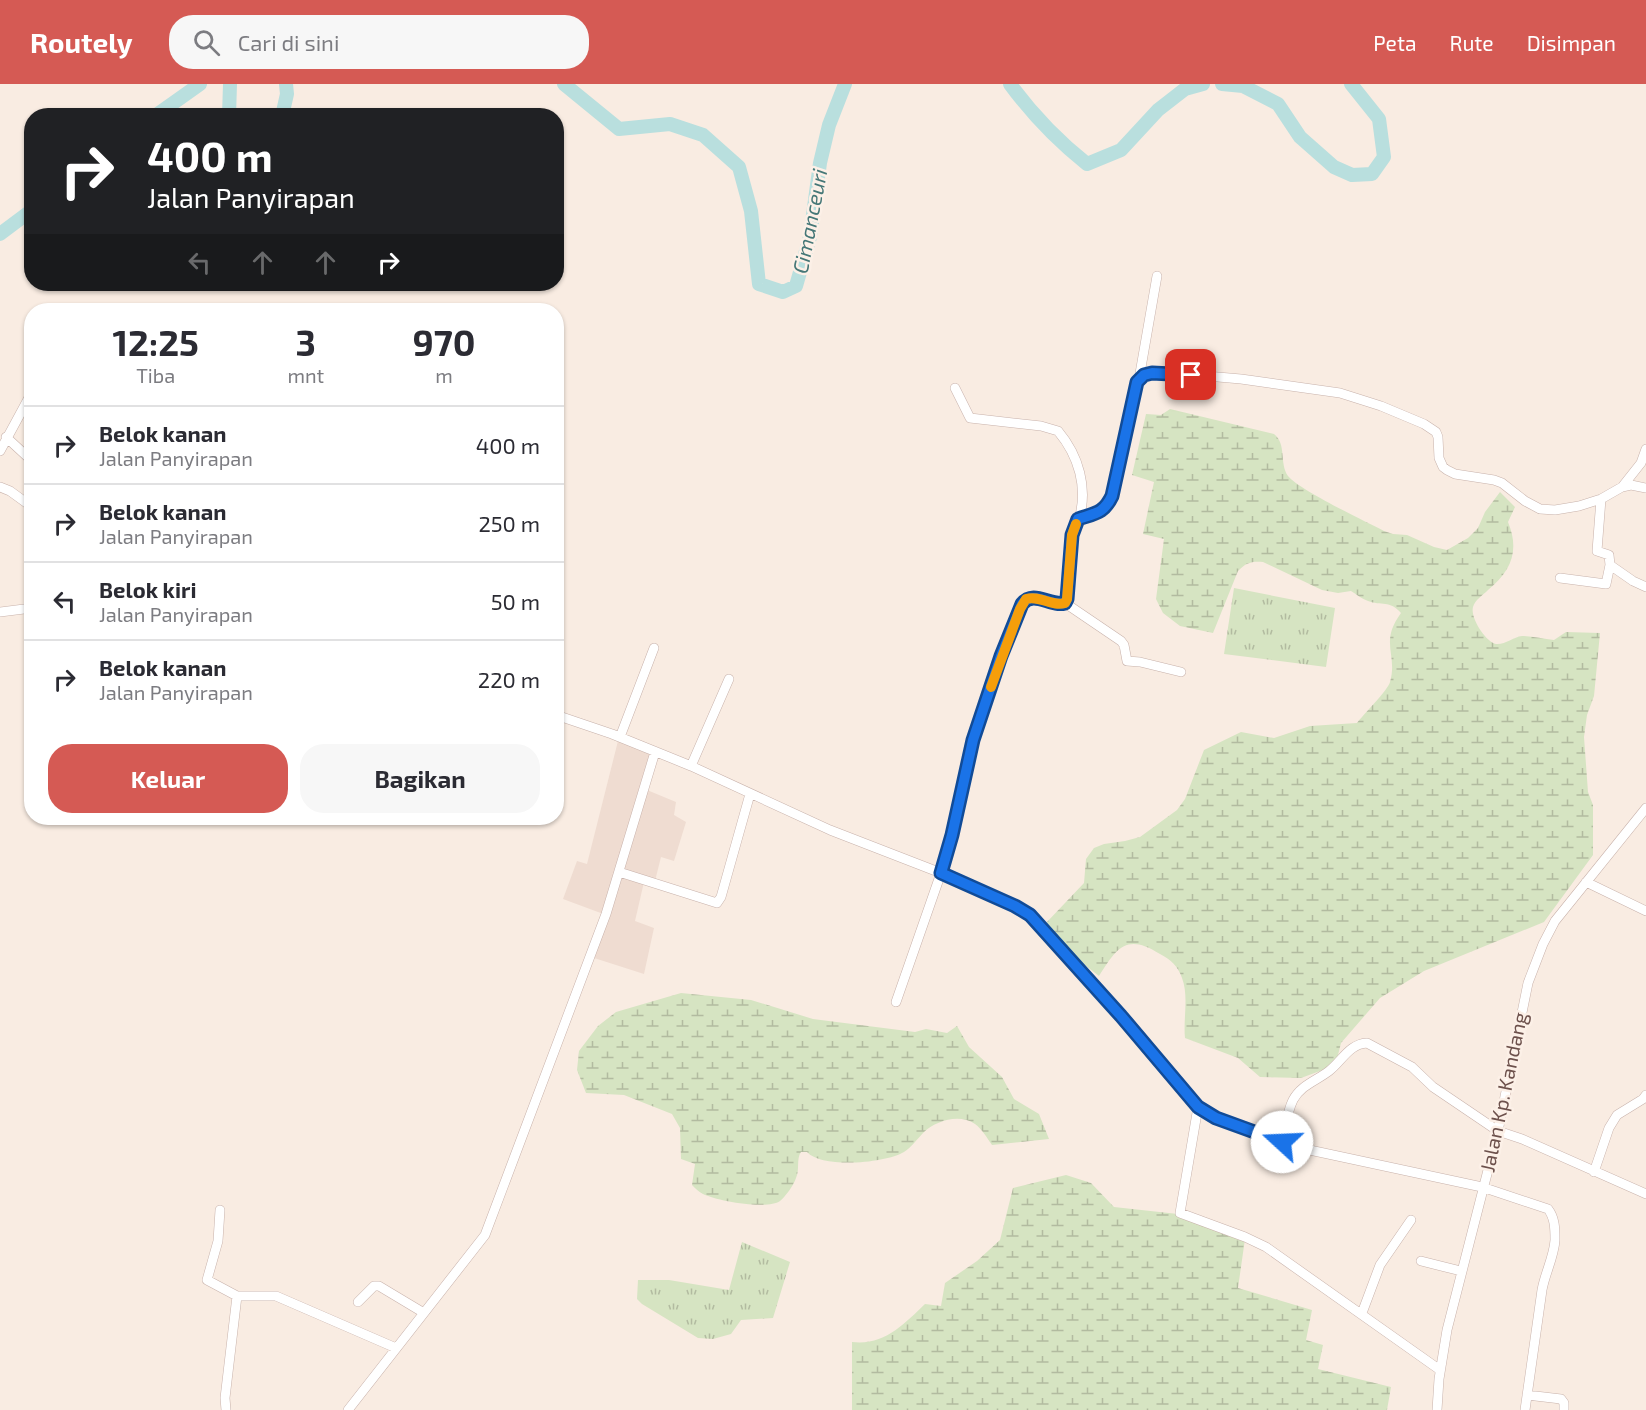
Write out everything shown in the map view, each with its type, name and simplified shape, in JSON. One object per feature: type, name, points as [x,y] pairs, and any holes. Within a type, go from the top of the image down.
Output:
[{"type":"street","points":[[1078,519],[1107,507],[1112,496],[1132,397],[1139,379],[1158,276]]},
{"type":"street","points":[[1139,379],[1144,375],[1172,373],[1241,379],[1353,396],[1432,428],[1438,437],[1441,462],[1447,470],[1455,474],[1502,483],[1525,501],[1540,509],[1555,510],[1579,506],[1602,499],[1630,485],[1646,488]]},
{"type":"street","points":[[955,388],[970,418],[1041,426],[1058,431],[1075,458],[1080,472],[1083,494],[1072,535],[1065,603]]},
{"type":"street","points":[[0,451],[24,406]]},
{"type":"street","points":[[6,437],[24,454]]},
{"type":"street","points":[[1622,487],[1641,463],[1646,449]]},
{"type":"street","points":[[0,486],[24,501]]},
{"type":"street","points":[[1560,578],[1606,584],[1610,565],[1609,555],[1597,551],[1602,499]]},
{"type":"street","points":[[1610,565],[1646,587]]},
{"type":"street","points":[[896,1002],[941,873],[952,835],[973,740],[1020,609],[1026,599],[1032,597],[1059,604],[1065,603],[1121,641],[1124,645],[1126,661],[1181,672]]},
{"type":"street","points":[[0,612],[24,609]]},
{"type":"street","points":[[620,737],[654,648]]},
{"type":"street","points":[[691,766],[729,679]]},
{"type":"street","points":[[564,718],[620,737],[691,766],[831,830],[941,873],[1030,915],[1121,1016],[1198,1107],[1216,1118],[1313,1151],[1482,1187],[1548,1209],[1554,1221],[1553,1253],[1542,1288],[1525,1410]]},
{"type":"street","points":[[348,1410],[484,1235],[580,984],[655,752]]},
{"type":"street","points":[[618,872],[717,903],[721,897],[750,794]]},
{"type":"street","name":"Jalan Kp. Kandang","points":[[1437,1410],[1446,1330],[1498,1131],[1528,983],[1549,932],[1646,808]]},
{"type":"street","points":[[1587,882],[1646,911]]},
{"type":"street","points":[[1282,1142],[1292,1102],[1298,1092],[1328,1071],[1354,1046],[1367,1043],[1412,1067],[1433,1087],[1498,1131],[1522,1139],[1646,1194]]},
{"type":"street","points":[[1594,1172],[1609,1128],[1617,1115],[1646,1095]]},
{"type":"street","points":[[1198,1107],[1180,1213],[1257,1242],[1362,1313],[1440,1370]]},
{"type":"street","points":[[220,1210],[218,1241],[207,1280],[237,1296],[276,1296],[396,1348]]},
{"type":"street","points":[[1362,1313],[1380,1265],[1411,1220]]},
{"type":"street","points":[[1421,1261],[1461,1271]]},
{"type":"street","points":[[358,1302],[374,1286],[379,1286],[424,1313]]},
{"type":"street","points":[[226,1410],[225,1398],[237,1296]]},
{"type":"street","points":[[1527,1395],[1561,1399],[1564,1403],[1564,1410]]},
{"type":"shaded area","points":[[619,737],[657,757],[647,790],[676,802],[674,815],[686,822],[674,861],[661,857],[654,885],[644,882],[635,921],[654,928],[644,974],[591,957],[606,915],[563,899],[577,861],[587,864]]},
{"type":"green space","points":[[1170,409],[1274,434],[1282,448],[1285,471],[1295,482],[1318,497],[1384,531],[1407,535],[1434,547],[1447,550],[1468,538],[1478,528],[1485,512],[1500,492],[1515,507],[1508,522],[1512,532],[1513,551],[1508,568],[1503,575],[1474,604],[1474,617],[1480,629],[1488,639],[1496,644],[1522,636],[1554,640],[1566,632],[1600,633],[1594,696],[1587,715],[1584,737],[1588,792],[1593,805],[1593,855],[1544,922],[1424,971],[1380,998],[1341,1043],[1337,1059],[1328,1068],[1301,1078],[1260,1077],[1238,1058],[1185,1038],[1184,985],[1176,967],[1164,956],[1139,944],[1124,946],[1111,957],[1099,976],[1076,958],[1046,923],[1084,883],[1086,859],[1094,848],[1140,837],[1177,810],[1185,799],[1204,750],[1241,732],[1274,738],[1310,726],[1357,723],[1390,682],[1391,632],[1401,613],[1397,609],[1393,606],[1368,601],[1351,591],[1338,593],[1322,590],[1263,562],[1249,563],[1238,571],[1213,633],[1180,626],[1163,613],[1156,599],[1164,539],[1143,534],[1154,482],[1132,475],[1146,414],[1161,415]]},
{"type":"green space","points":[[1234,588],[1335,608],[1326,667],[1224,654]]},
{"type":"green space","points":[[681,993],[751,1000],[813,1019],[915,1032],[926,1029],[947,1033],[957,1026],[969,1047],[1002,1077],[1014,1099],[1039,1114],[1049,1139],[992,1145],[975,1124],[962,1119],[948,1120],[929,1128],[904,1152],[883,1159],[854,1162],[826,1161],[807,1152],[801,1152],[793,1184],[782,1199],[774,1204],[742,1204],[703,1194],[692,1185],[695,1164],[681,1159],[680,1128],[672,1114],[624,1095],[586,1093],[577,1070],[579,1051],[598,1026],[616,1012]]},
{"type":"green space","points":[[1066,1175],[1091,1183],[1114,1207],[1187,1215],[1245,1239],[1238,1288],[1312,1310],[1306,1340],[1323,1345],[1318,1369],[1391,1387],[1387,1410],[852,1410],[852,1342],[874,1341],[884,1337],[901,1326],[925,1304],[941,1306],[945,1283],[977,1261],[1000,1240],[1013,1188]]},
{"type":"green space","points":[[742,1242],[790,1262],[773,1318],[741,1320],[731,1334],[713,1339],[698,1338],[637,1299],[638,1280],[669,1280],[729,1290]]},
{"type":"waterway","name":"Cimanceuri","points":[[166,108],[200,84]]},
{"type":"waterway","name":"Cimanceuri","points":[[229,108],[230,84]]},
{"type":"waterway","name":"Cimanceuri","points":[[284,108],[287,94],[286,84]]},
{"type":"waterway","name":"Cimanceuri","points":[[564,84],[619,129],[670,124],[703,135],[739,167],[751,211],[759,284],[783,292],[796,286],[810,237],[820,163],[829,125],[845,84]]},
{"type":"waterway","name":"Cimanceuri","points":[[1010,84],[1046,127],[1087,164],[1121,150],[1158,110],[1185,89],[1203,84]]},
{"type":"waterway","name":"Cimanceuri","points":[[1222,84],[1243,86],[1278,104],[1300,137],[1334,167],[1352,175],[1372,174],[1384,157],[1379,119],[1351,84]]},
{"type":"waterway","name":"Cimanceuri","points":[[0,234],[24,216]]},
{"type":"slow traffic","points":[[991,687],[1001,656],[1026,599],[1032,597],[1059,604],[1065,603],[1072,535],[1076,524]]},
{"type":"route","points":[[1191,375],[1152,373],[1144,375],[1137,382],[1112,496],[1107,507],[1078,519],[1072,535],[1065,603],[1059,604],[1032,597],[1026,599],[1022,604],[1001,656],[973,740],[952,835],[941,873],[1015,906],[1040,924],[1150,1049],[1184,1092],[1204,1112],[1282,1142]]}]
